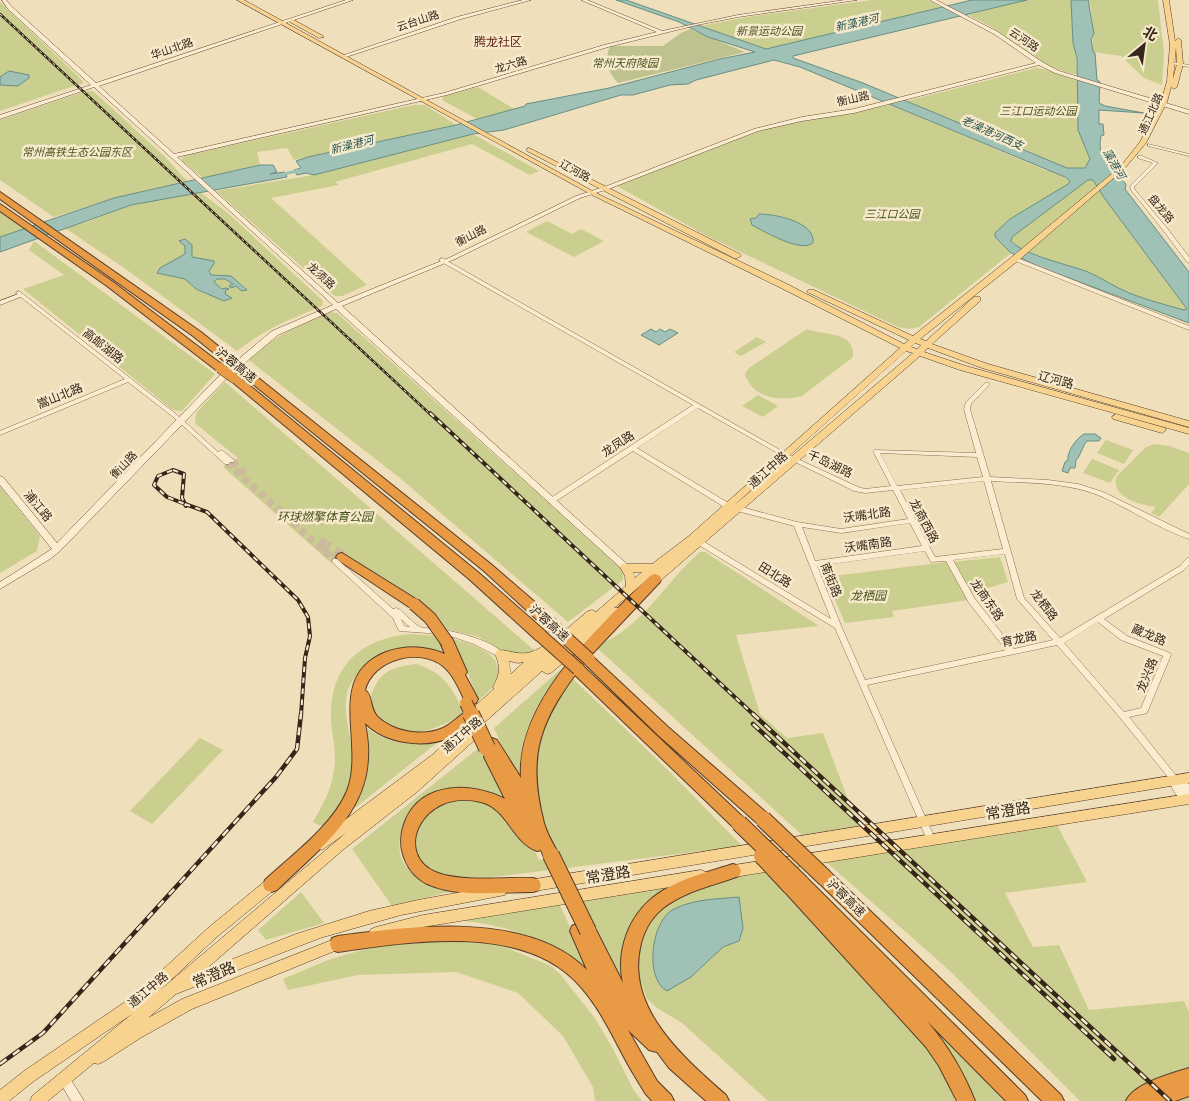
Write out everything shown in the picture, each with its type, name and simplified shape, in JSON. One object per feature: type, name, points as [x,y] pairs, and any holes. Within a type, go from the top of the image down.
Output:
[{"type":"highway","name":"沪蓉高速","points":[[0,195],[197,334],[230,360],[238,374],[474,576],[541,636],[584,664],[763,819],[1056,1097]]},
{"type":"highway","name":"沪蓉高速","points":[[0,207],[220,368],[238,374],[480,562],[553,626],[624,711],[796,884],[1019,1101]]},
{"type":"highway","points":[[339,559],[414,604],[430,618],[447,642],[463,682],[470,706]]},
{"type":"highway","points":[[543,852],[537,827],[528,763],[534,736],[546,706],[586,650],[654,574]]},
{"type":"highway","points":[[271,885],[332,825],[352,797],[361,759],[357,693],[364,676],[370,668],[383,659],[394,655],[406,652],[424,652],[438,656],[449,663],[463,682]]},
{"type":"highway","points":[[470,706],[445,733],[422,738],[387,732],[372,720],[364,707],[364,695],[367,683],[374,673],[386,664],[399,659],[423,658],[437,664],[446,671],[470,706],[583,931],[633,1022],[720,1101]]},
{"type":"highway","points":[[489,746],[519,788],[537,827]]},
{"type":"highway","points":[[533,885],[459,883],[432,879],[420,871],[412,862],[407,840],[414,820],[426,804],[452,794],[465,794],[484,796],[504,806],[543,852]]},
{"type":"highway","points":[[681,1066],[655,1035],[639,1009],[630,984],[628,959],[632,943],[636,930],[644,917],[661,900],[693,884],[733,871]]},
{"type":"highway","points":[[796,884],[854,958],[899,1002],[940,1050],[960,1083],[966,1101]]},
{"type":"highway","points":[[583,931],[635,1060]]},
{"type":"highway","points":[[338,944],[407,935],[488,935],[529,945],[556,955],[577,970],[591,987],[606,1008],[652,1087],[665,1101]]},
{"type":"highway","points":[[1135,1101],[1167,1083],[1189,1077]]},
{"type":"highway","points":[[1158,1101],[1176,1090],[1189,1087]]},
{"type":"main road","name":"辽河路","points":[[240,0],[589,191],[906,348],[921,348],[985,366],[1189,431]]},
{"type":"main road","name":"辽河路","points":[[251,0],[431,98],[656,216],[809,292],[915,339],[921,348],[979,372],[1007,380],[1189,424]]},
{"type":"main road","name":"通江北路","points":[[1120,173],[1143,143],[1166,106],[1173,45],[1166,0]]},
{"type":"main road","name":"通江北路","points":[[1019,260],[1140,157],[1150,145],[1180,64],[1172,0]]},
{"type":"main road","points":[[915,339],[1019,260]]},
{"type":"main road","points":[[921,348],[1019,260]]},
{"type":"main road","name":"通江中路","points":[[37,1101],[169,992],[340,845],[413,788],[654,574],[732,508],[915,339]]},
{"type":"main road","name":"通江中路","points":[[789,457],[921,348]]},
{"type":"main road","points":[[979,372],[986,376],[986,384],[1007,380]]},
{"type":"main road","points":[[1098,401],[1117,398],[1189,418]]},
{"type":"main road","points":[[1098,401],[1112,416],[1189,436]]},
{"type":"main road","name":"通江中路","points":[[0,1099],[29,1076],[140,1000],[213,932],[436,758],[631,587],[654,574],[699,542],[732,508]]},
{"type":"main road","points":[[625,567],[654,574]]},
{"type":"main road","points":[[401,784],[470,706],[494,694],[586,618],[631,587],[630,576],[625,567]]},
{"type":"main road","points":[[500,654],[518,659],[527,659],[539,655]]},
{"type":"main road","points":[[494,694],[507,672],[506,664],[500,654]]},
{"type":"main road","name":"常澄路","points":[[140,1000],[169,992],[288,943],[371,917],[533,885],[1189,778]]},
{"type":"main road","name":"常澄路","points":[[64,1079],[186,1004],[338,944],[423,921],[1189,797]]},
{"type":"street","name":"龙须路","points":[[4,0],[10,8],[625,567]]},
{"type":"street","name":"华山北路","points":[[0,115],[341,0]]},
{"type":"street","name":"华山北路","points":[[288,19],[351,0]]},
{"type":"street","name":"云台山路","points":[[344,56],[459,18],[529,0]]},
{"type":"street","points":[[583,0],[665,33]]},
{"type":"street","points":[[587,0],[665,33]]},
{"type":"street","name":"龙六路","points":[[173,156],[431,98],[606,46],[698,24],[738,16],[855,0]]},
{"type":"street","name":"云河路","points":[[932,0],[996,33],[1038,62],[1072,76],[1166,106]]},
{"type":"street","name":"衡山路","points":[[0,586],[47,557],[178,419],[251,347],[267,335],[295,320],[444,260],[589,191],[761,126],[883,102],[1038,62]]},
{"type":"street","points":[[1172,63],[1189,66]]},
{"type":"street","points":[[1166,106],[1189,112]]},
{"type":"street","points":[[1150,145],[1189,155]]},
{"type":"street","name":"盘龙路","points":[[1140,157],[1156,163],[1132,187],[1132,190],[1189,261]]},
{"type":"street","name":"千岛湖路","points":[[444,260],[789,457],[856,489],[865,491],[987,479],[1048,482],[1076,486],[1100,494],[1189,537]]},
{"type":"street","points":[[1019,260],[1189,328]]},
{"type":"street","points":[[0,299],[20,294]]},
{"type":"street","points":[[0,303],[20,294]]},
{"type":"street","name":"高邮湖路","points":[[20,294],[178,419],[229,462]]},
{"type":"street","name":"嵩山北路","points":[[0,433],[128,380]]},
{"type":"street","name":"龙栖路","points":[[986,384],[968,403],[968,409],[979,455],[1022,599],[1123,715],[1175,780]]},
{"type":"street","name":"龙凤路","points":[[551,501],[698,405]]},
{"type":"street","points":[[633,448],[732,508],[797,524]]},
{"type":"street","name":"龙商西路","points":[[979,455],[876,451],[933,560],[1008,551]]},
{"type":"street","name":"浦江路","points":[[0,479],[55,547]]},
{"type":"street","name":"沃嘴北路","points":[[797,524],[840,531],[911,521]]},
{"type":"street","name":"南街路","points":[[797,524],[838,628],[931,839]]},
{"type":"street","name":"田北路","points":[[699,542],[838,628]]},
{"type":"street","name":"衡山路","points":[[0,580],[55,547]]},
{"type":"street","name":"沃嘴南路","points":[[813,564],[926,548]]},
{"type":"street","name":"龙商东路","points":[[948,558],[972,601],[1012,652]]},
{"type":"street","points":[[339,559],[396,616],[402,629],[461,635],[478,641],[500,654]]},
{"type":"street","points":[[339,559],[419,630]]},
{"type":"street","name":"育龙路","points":[[863,682],[1059,642],[1182,568],[1189,560]]},
{"type":"street","name":"藏龙路","points":[[1098,618],[1124,638],[1167,655]]},
{"type":"street","name":"龙兴路","points":[[1123,715],[1144,710],[1167,655]]},
{"type":"street","points":[[1175,780],[1177,788],[1189,797]]},
{"type":"street","points":[[64,1079],[78,1101]]},
{"type":"green space","name":"新景运动公园","points":[[872,0],[928,0],[943,8],[766,49],[700,26],[748,17]]},
{"type":"green space","points":[[1027,0],[1071,0],[1077,74],[1066,72],[1045,63],[995,29],[968,15]]},
{"type":"green space","points":[[1088,0],[1158,0],[1164,53],[1162,85],[1144,78],[1121,56],[1093,52],[1091,8]]},
{"type":"green space","points":[[0,2],[83,81],[83,83],[0,111]]},
{"type":"green space","name":"常州天府陵园","points":[[690,29],[745,52],[618,83],[611,74],[607,61],[610,46],[663,46]]},
{"type":"green space","name":"三江口运动公园","points":[[1036,68],[1077,81],[1078,130],[1090,159],[1085,168],[1067,168],[907,101]]},
{"type":"green space","points":[[478,87],[514,109],[477,119],[442,100],[444,96]]},
{"type":"green space","name":"常州高铁生态公园东区","points":[[86,91],[93,91],[164,156],[188,182],[114,198],[54,217],[0,180],[0,120]]},
{"type":"green space","points":[[413,105],[425,105],[456,125],[294,160],[287,148],[257,152],[260,165],[204,179],[181,160],[184,156]]},
{"type":"green space","name":"三江口公园","points":[[891,105],[1045,170],[1055,172],[1070,181],[1062,190],[1010,219],[995,238],[1011,253],[919,327],[909,329],[898,327],[705,235],[617,186],[648,172],[762,130],[803,120]]},
{"type":"green space","points":[[473,134],[539,171],[530,175],[472,144],[335,182],[339,185],[271,198],[367,285],[342,296],[335,296],[216,191],[314,175]]},
{"type":"green space","points":[[1088,180],[1093,180],[1105,199],[1188,309],[1170,307],[1129,293],[1088,272],[1026,251],[1011,241],[1012,237]]},
{"type":"green space","points":[[200,192],[229,214],[323,301],[322,306],[267,331],[237,351],[127,270],[65,228],[87,222],[131,205]]},
{"type":"green space","points":[[0,210],[26,229],[0,237]]},
{"type":"green space","points":[[547,221],[572,234],[581,229],[604,241],[574,257],[526,232]]},
{"type":"green space","points":[[34,241],[215,374],[182,411],[173,410],[23,289],[64,275],[29,250]]},
{"type":"green space","points":[[330,312],[337,313],[623,570],[623,580],[568,622],[401,479],[249,360],[277,338]]},
{"type":"green space","points":[[807,329],[844,338],[852,348],[853,357],[802,396],[776,398],[760,393],[749,382],[745,374],[749,368]]},
{"type":"green space","points":[[757,337],[766,342],[741,356],[734,352]]},
{"type":"green space","name":"环球燃擎体育公园","points":[[225,382],[534,650],[528,656],[517,658],[497,649],[479,637],[446,629],[432,611],[343,555],[330,562],[223,467],[238,458],[196,424],[197,412]]},
{"type":"green space","points":[[758,395],[778,406],[763,417],[742,406]]},
{"type":"green space","points":[[1106,440],[1133,450],[1124,464],[1097,453]]},
{"type":"green space","points":[[1154,444],[1170,446],[1189,453],[1189,484],[1159,517],[1151,513],[1156,507],[1128,499],[1117,489],[1116,483],[1117,476],[1146,447]]},
{"type":"green space","points":[[1092,459],[1119,470],[1110,483],[1083,473]]},
{"type":"green space","points":[[0,486],[40,536],[37,551],[0,573]]},
{"type":"green space","points":[[700,552],[705,552],[819,626],[736,635],[760,714],[787,738],[823,733],[858,826],[802,835],[595,646],[616,636],[630,625]]},
{"type":"green space","points":[[1000,557],[1008,582],[971,593],[953,562]]},
{"type":"green space","name":"龙栖园","points":[[947,562],[968,600],[892,611],[894,617],[845,623],[825,577]]},
{"type":"green space","points":[[411,634],[439,636],[450,658],[426,648],[402,647],[391,649],[370,661],[356,676],[349,688],[346,703],[353,761],[352,779],[347,793],[327,825],[321,826],[313,822],[326,796],[333,776],[335,757],[331,720],[335,685],[351,659],[363,649],[393,637]]},
{"type":"green space","points":[[452,639],[468,643],[485,651],[497,664],[499,672],[497,681],[478,701],[467,671]]},
{"type":"green space","points":[[416,664],[434,672],[446,682],[464,713],[437,727],[425,731],[412,732],[401,730],[389,724],[379,715],[369,701],[380,678],[391,670]]},
{"type":"green space","points":[[561,669],[565,671],[545,697],[530,725],[524,746],[522,781],[519,783],[494,728]]},
{"type":"green space","points":[[571,677],[669,771],[742,846],[493,877],[444,876],[432,871],[421,863],[414,853],[415,826],[422,815],[454,798],[485,802],[500,809],[533,847],[539,860],[560,859],[543,826],[535,788],[534,762],[542,726]]},
{"type":"green space","points":[[364,726],[381,737],[398,742],[416,743],[436,740],[438,742],[355,808],[353,805]]},
{"type":"green space","points":[[200,738],[223,750],[152,824],[130,811]]},
{"type":"green space","points":[[480,747],[504,798],[502,800],[484,792],[469,790],[455,792],[415,806],[404,823],[399,847],[407,868],[415,875],[436,884],[461,889],[392,906],[352,849]]},
{"type":"green space","points":[[1056,823],[1087,882],[1005,893],[1033,947],[1059,945],[1089,1010],[1184,1001],[1189,1012],[1189,1101],[1080,1101],[949,970],[825,861]]},
{"type":"green space","points":[[764,870],[914,1027],[939,1063],[949,1082],[955,1101],[768,1101],[682,1023],[657,1008],[647,999],[636,967],[639,933],[660,905],[716,881]]},
{"type":"green space","points":[[676,883],[648,904],[632,924],[626,948],[625,983],[620,985],[578,899]]},
{"type":"green space","points":[[301,892],[324,923],[266,940],[258,930]]},
{"type":"green space","points":[[559,903],[594,979],[549,946],[534,939],[518,932],[464,921],[463,918]]},
{"type":"green space","points":[[451,941],[497,944],[551,966],[560,974],[594,1017],[612,1047],[633,1089],[642,1101],[595,1101],[593,1087],[563,1036],[518,993],[456,972],[358,975],[288,990],[283,979],[328,960],[376,946]]},
{"type":"green space","points":[[892,983],[1005,1101],[970,1101]]},
{"type":"water","points":[[616,0],[626,0],[766,49],[972,0],[1027,0],[793,56],[793,58],[863,83],[1067,168],[1085,168],[1090,159],[1078,130],[1077,58],[1073,43],[1071,0],[1088,0],[1094,34],[1091,39],[1093,52],[1095,53],[1097,80],[1100,82],[1099,103],[1105,106],[1144,113],[1099,110],[1099,124],[1103,124],[1104,135],[1101,136],[1101,151],[1106,163],[1126,184],[1125,189],[1189,272],[1189,323],[1037,266],[1011,253],[995,237],[995,233],[1010,219],[1068,184],[1070,181],[1065,177],[800,67],[774,60],[696,80],[688,84],[670,85],[633,95],[621,95],[504,130],[473,134],[314,175],[306,173],[297,175],[294,170],[301,168],[296,161],[308,157],[456,125],[525,106],[526,104],[609,88],[720,59],[755,52],[708,37],[679,22]],"holes":[[[1088,180],[1093,180],[1105,199],[1187,309],[1184,310],[1129,293],[1088,272],[1026,251],[1011,241],[1012,237]]]},
{"type":"water","points":[[9,71],[29,75],[29,78],[18,86],[0,85],[0,77]]},
{"type":"water","points":[[260,165],[273,165],[277,172],[270,174],[285,172],[287,177],[131,205],[0,252],[0,237],[114,198]]},
{"type":"water","points":[[759,214],[784,218],[801,225],[812,236],[813,243],[807,245],[792,244],[752,225],[750,219],[756,218]]},
{"type":"water","points":[[185,239],[192,245],[192,257],[214,261],[209,271],[211,275],[231,276],[247,290],[242,291],[236,286],[231,288],[229,286],[233,284],[225,279],[217,279],[214,282],[222,289],[229,289],[226,290],[225,294],[232,298],[224,301],[196,289],[185,279],[157,273],[160,268],[185,254],[185,246],[179,241]]},
{"type":"water","points":[[651,329],[656,332],[660,329],[665,332],[670,329],[678,333],[659,345],[641,335]]},
{"type":"water","points":[[1084,434],[1095,434],[1101,438],[1099,441],[1087,441],[1076,460],[1075,468],[1070,468],[1068,473],[1062,471],[1073,446]]},
{"type":"water","points":[[739,897],[743,928],[739,941],[723,947],[691,977],[667,991],[655,975],[653,963],[656,937],[666,915],[674,909],[690,903]]},
{"type":"waterway","name":"新澡港河","points":[[272,176],[307,169]]},
{"type":"tunnel","points":[[232,461],[245,473]]},
{"type":"tunnel","points":[[227,463],[335,561]]},
{"type":"tunnel","points":[[319,542],[342,557]]},
{"type":"railway","points":[[0,14],[431,415]]},
{"type":"railway","points":[[430,413],[754,715]]},
{"type":"railway","points":[[173,470],[184,474],[182,498],[185,504],[167,497],[154,485],[158,476],[173,470]]},
{"type":"railway","points":[[185,504],[207,512],[298,600],[308,617],[310,636],[305,658],[301,715]]},
{"type":"railway","points":[[0,1064],[43,1033],[276,777],[297,749],[301,714]]},
{"type":"railway","points":[[753,714],[1170,1101]]},
{"type":"railway","points":[[753,724],[1114,1059]]},
{"type":"district","name":"腾龙社区","points":[[498,42]]},
{"type":"water label","name":"新藻港河","points":[[857,23]]},
{"type":"water label","name":"老澡港河西支","points":[[992,133]]},
{"type":"water label","name":"藻港河","points":[[1114,164]]}]
